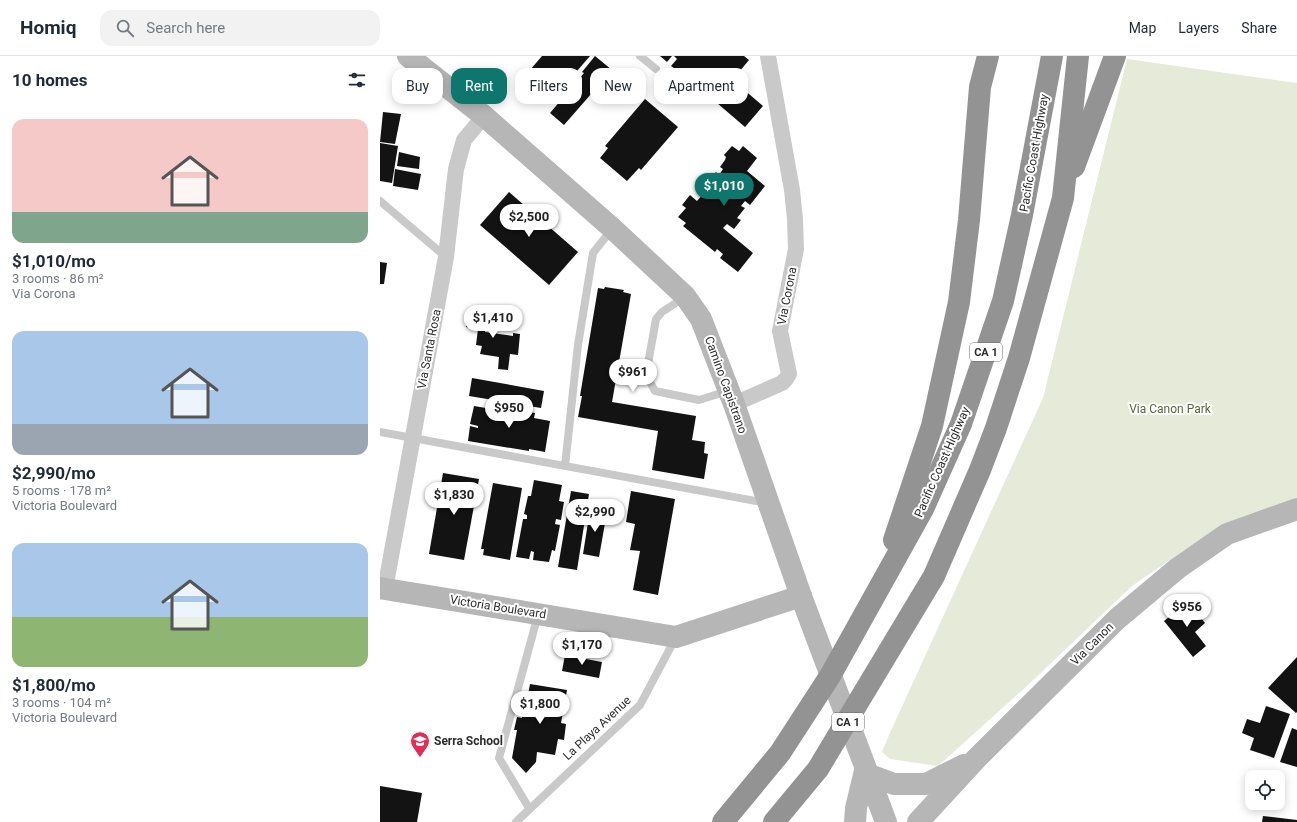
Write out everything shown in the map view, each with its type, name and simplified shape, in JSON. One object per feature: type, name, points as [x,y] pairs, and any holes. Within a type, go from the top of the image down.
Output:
[{"type":"highway","points":[[879,587],[932,426],[959,302],[969,220],[980,87],[988,56]]},
{"type":"highway","points":[[1039,56],[1043,101]]},
{"type":"highway","name":"Pacific Coast Highway","points":[[724,822],[780,753],[830,676],[923,509],[961,424],[1003,301],[1022,215],[1052,56]]},
{"type":"highway","name":"CA 1","points":[[774,822],[818,769],[934,576],[996,428],[1040,284],[1063,198],[1078,56]]},
{"type":"highway","points":[[1063,198],[1115,56]]},
{"type":"main road","name":"Camino Capistrano","points":[[408,56],[484,116],[612,228],[686,296],[701,319],[732,397],[800,596],[866,773],[886,822]]},
{"type":"main road","name":"Via Canon","points":[[918,822],[976,759],[1117,619],[1178,568],[1226,534],[1297,509]]},
{"type":"main road","name":"Victoria Boulevard","points":[[383,588],[676,637],[800,596]]},
{"type":"main road","points":[[855,822],[856,808],[866,773],[894,784],[926,784],[976,759]]},
{"type":"street","name":"Via Corona","points":[[732,397],[782,383],[789,374],[780,331],[796,249],[792,190],[768,56]]},
{"type":"street","name":"Via Santa Rosa","points":[[383,588],[446,257],[456,169],[464,140],[484,116]]},
{"type":"lane","points":[[640,56],[655,68]]},
{"type":"lane","points":[[380,201],[446,257]]},
{"type":"lane","points":[[565,466],[578,345],[593,253],[612,228]]},
{"type":"lane","points":[[686,296],[662,312],[656,319],[646,375],[649,384],[655,391],[699,400],[732,397]]},
{"type":"lane","points":[[380,432],[768,503]]},
{"type":"lane","points":[[529,808],[499,758],[538,614]]},
{"type":"lane","name":"La Playa Avenue","points":[[516,822],[529,808],[640,705],[676,637]]},
{"type":"green space","name":"Via Canon Park","points":[[1127,59],[1297,83],[1297,499],[1192,545],[1132,586],[1029,684],[938,766],[890,759],[882,752],[889,735],[1043,398]]},
{"type":"building","points":[[542,56],[590,56],[580,68],[532,68]]},
{"type":"building","points":[[595,56],[610,68],[590,68],[590,95],[564,125],[550,113],[558,104],[582,104],[582,75],[584,73],[582,72]]},
{"type":"building","points":[[660,56],[672,56],[667,62]]},
{"type":"building","points":[[674,56],[744,56],[749,60],[742,68],[674,68],[671,66],[677,59]]},
{"type":"building","points":[[748,93],[763,106],[745,127],[718,104],[748,104]]},
{"type":"building","points":[[646,100],[678,127],[641,170],[639,168],[627,181],[600,158],[608,148],[605,146],[641,104],[646,104]]},
{"type":"building","points":[[383,112],[401,114],[395,144],[380,142]]},
{"type":"building","points":[[380,143],[398,146],[392,183],[380,181]]},
{"type":"building","points":[[732,146],[739,151],[743,146],[757,158],[747,171],[765,186],[750,205],[745,201],[741,206],[745,208],[737,218],[741,220],[734,229],[727,224],[723,228],[753,253],[738,272],[720,258],[723,254],[717,249],[715,252],[683,226],[686,223],[678,217],[686,208],[682,205],[690,195],[697,201],[705,192],[697,186],[704,178],[708,182],[716,172],[719,175],[723,169],[720,167],[726,157],[724,155]]},
{"type":"building","points":[[399,152],[420,157],[419,169],[397,166]]},
{"type":"building","points":[[395,169],[421,174],[418,190],[393,186]]},
{"type":"building","points":[[509,192],[578,252],[549,285],[480,225]]},
{"type":"building","points":[[380,262],[387,263],[384,284],[380,284]]},
{"type":"building","points":[[605,287],[624,290],[623,292],[631,294],[612,402],[696,416],[692,440],[705,442],[704,453],[708,454],[704,479],[652,470],[658,431],[578,417],[582,396],[580,396],[598,288],[604,289]]},
{"type":"building","points":[[468,309],[488,312],[485,332],[513,336],[513,333],[520,334],[518,355],[510,354],[508,370],[498,369],[499,357],[480,354],[482,346],[476,345],[478,329],[466,327]]},
{"type":"building","points":[[472,378],[544,391],[541,408],[469,396]]},
{"type":"building","points":[[486,405],[512,409],[512,415],[516,415],[517,410],[535,413],[534,418],[550,421],[545,452],[529,449],[529,451],[468,441],[470,426],[478,428],[478,426],[470,424],[474,406],[486,408]]},
{"type":"building","points":[[443,473],[479,479],[464,560],[429,554]]},
{"type":"building","points":[[534,480],[562,485],[559,501],[564,502],[561,520],[556,519],[555,524],[560,525],[555,551],[552,550],[549,562],[533,560],[534,552],[531,551],[529,559],[516,557],[523,519],[527,519],[527,515],[524,514],[528,496],[531,496]]},
{"type":"building","points":[[493,483],[522,488],[510,560],[483,555],[484,549],[481,549]]},
{"type":"building","points":[[571,491],[589,494],[577,570],[558,567]]},
{"type":"building","points":[[631,491],[675,499],[658,595],[633,590],[640,551],[630,550],[635,524],[626,522]]},
{"type":"building","points":[[590,510],[607,512],[599,557],[583,554]]},
{"type":"building","points":[[1188,602],[1205,623],[1195,632],[1206,646],[1193,657],[1164,621]]},
{"type":"building","points":[[565,655],[602,662],[599,678],[562,671]]},
{"type":"building","points":[[1297,657],[1297,712],[1296,713],[1268,688]]},
{"type":"building","points":[[530,684],[567,690],[561,723],[566,724],[564,740],[558,739],[555,755],[537,752],[536,762],[526,773],[512,758],[517,730],[514,730],[517,717],[522,718],[522,716],[524,716]]},
{"type":"building","points":[[1266,706],[1290,714],[1274,758],[1250,750],[1254,738],[1242,733],[1247,719],[1260,723]]},
{"type":"building","points":[[1292,728],[1297,730],[1297,767],[1280,762]]},
{"type":"building","points":[[380,786],[422,793],[417,822],[380,822]]},
{"type":"building","points":[[1263,816],[1297,820],[1297,822],[1262,822]]},
{"type":"place","name":"Serra School","points":[[420,758]]}]
